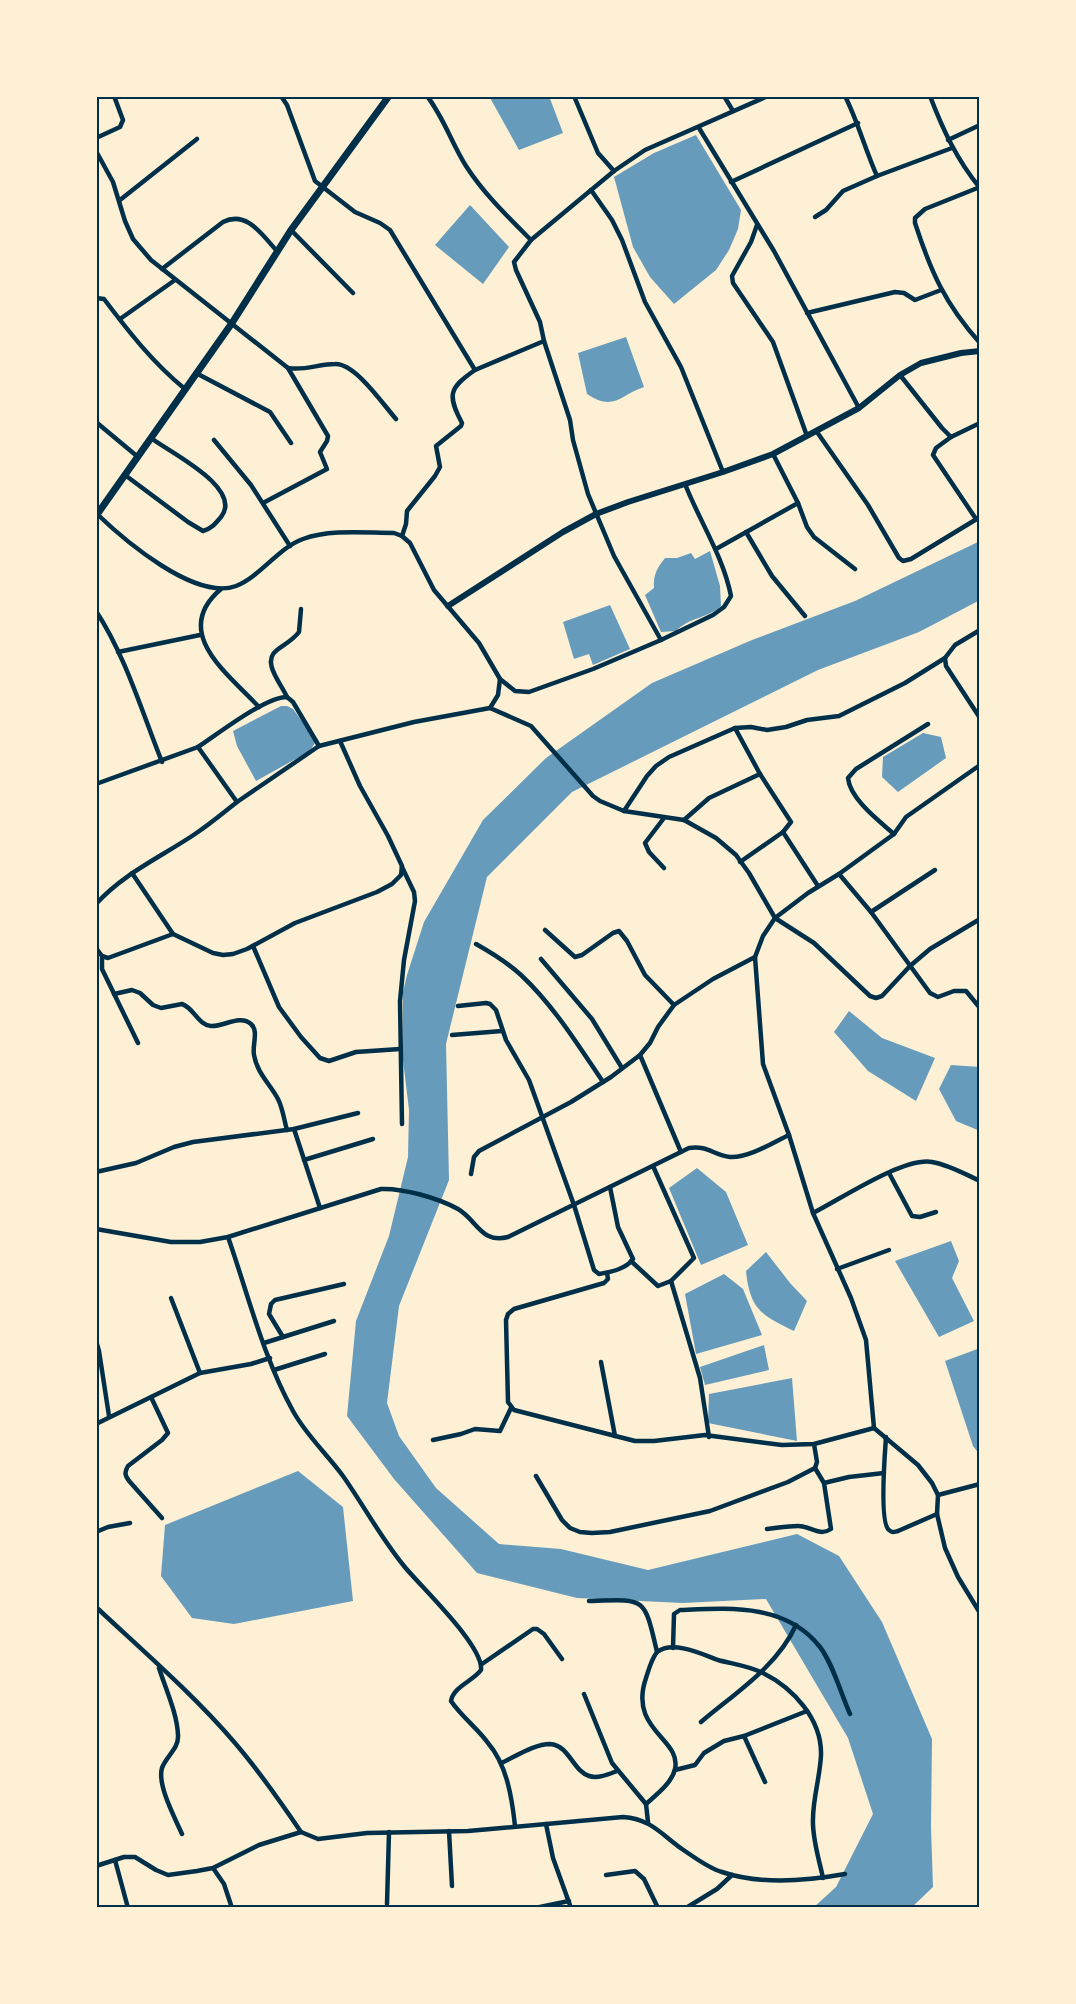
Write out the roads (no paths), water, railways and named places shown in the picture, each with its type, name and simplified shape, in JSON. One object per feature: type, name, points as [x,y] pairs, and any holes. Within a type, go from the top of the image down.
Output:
[{"type":"main road","points":[[96,514],[232,323],[291,230],[389,96]]},
{"type":"street","points":[[96,138],[120,127],[123,120],[114,96]]},
{"type":"street","points":[[281,96],[287,105],[315,181],[355,212],[390,230],[475,370]]},
{"type":"street","points":[[427,96],[464,163],[478,183],[492,201],[531,240]]},
{"type":"street","points":[[574,96],[598,153],[614,171]]},
{"type":"street","points":[[724,96],[732,111]]},
{"type":"street","points":[[661,640],[614,556],[596,514],[581,471],[570,420],[540,322],[514,262],[531,240],[614,171],[645,150],[768,96]]},
{"type":"street","points":[[845,96],[858,123],[862,143],[877,176]]},
{"type":"street","points":[[930,96],[952,148],[980,188],[924,209],[915,218],[915,224],[929,266],[941,290],[952,309],[980,343]]},
{"type":"street","points":[[731,182],[858,123]]},
{"type":"street","points":[[948,140],[980,125]]},
{"type":"street","points":[[699,128],[774,251],[859,408]]},
{"type":"street","points":[[120,200],[197,139]]},
{"type":"street","points":[[815,217],[826,210],[843,192],[877,176],[952,148]]},
{"type":"street","points":[[96,151],[113,182],[133,239],[175,280],[288,368],[328,436],[320,452],[327,469],[263,503]]},
{"type":"street","points":[[591,190],[612,220],[622,240],[645,302],[681,367],[723,472]]},
{"type":"street","points":[[162,269],[223,222],[232,218],[241,218],[249,222],[278,251]]},
{"type":"street","points":[[757,225],[751,242],[732,276],[733,283],[773,342],[807,436]]},
{"type":"street","points":[[291,230],[353,293]]},
{"type":"street","points":[[120,319],[175,280]]},
{"type":"street","points":[[807,314],[895,292],[904,293],[915,300],[941,290]]},
{"type":"street","points":[[96,298],[104,299],[165,374],[185,389]]},
{"type":"street","points":[[402,536],[407,511],[440,467],[436,446],[461,426],[462,423],[452,405],[457,383],[475,370],[544,341]]},
{"type":"street","points":[[448,606],[563,532],[596,514],[773,454],[859,408],[900,375],[921,363],[941,357],[980,351]]},
{"type":"street","points":[[288,368],[298,369],[337,363],[348,367],[396,419]]},
{"type":"street","points":[[196,373],[270,412],[291,443]]},
{"type":"street","points":[[900,375],[951,437]]},
{"type":"street","points":[[96,422],[138,457]]},
{"type":"street","points":[[817,432],[868,505],[899,558],[903,561],[911,559],[978,518],[933,455],[936,448],[951,437],[980,423]]},
{"type":"street","points":[[125,475],[203,531],[212,528],[223,515],[227,509],[221,493],[189,462],[167,451],[151,438]]},
{"type":"street","points":[[214,440],[238,468],[290,546]]},
{"type":"street","points":[[773,454],[798,503],[807,527],[814,537],[855,569]]},
{"type":"street","points":[[259,707],[204,646],[200,620],[207,600],[221,589],[242,582],[301,539],[330,534],[394,533],[402,536],[413,548],[434,590],[479,643],[500,679],[515,690],[530,692],[593,669],[661,640],[713,615],[723,607],[731,596],[716,549],[685,484]]},
{"type":"street","points":[[716,549],[798,503]]},
{"type":"street","points":[[96,514],[152,560],[201,586],[221,589]]},
{"type":"street","points":[[746,532],[772,576],[805,616]]},
{"type":"street","points":[[301,609],[299,632],[274,652],[270,661],[287,697],[293,702],[320,746]]},
{"type":"street","points":[[96,611],[118,652],[162,762]]},
{"type":"street","points":[[624,811],[647,776],[669,757],[735,728],[751,727],[767,730],[807,720],[839,716],[905,683],[945,658],[955,645],[980,630]]},
{"type":"street","points":[[118,652],[201,635]]},
{"type":"street","points":[[945,658],[946,666],[977,709],[980,718]]},
{"type":"street","points":[[490,708],[498,695],[500,679]]},
{"type":"street","points":[[96,784],[162,762],[198,747],[259,707],[279,697],[287,697]]},
{"type":"street","points":[[96,904],[132,873],[195,834],[237,802],[320,746],[414,722],[490,708],[531,726],[600,801],[624,811],[684,820],[716,838],[749,873],[775,918],[814,943],[863,991],[876,998],[888,991],[909,966],[930,949],[980,919]]},
{"type":"street","points":[[894,834],[866,809],[849,785],[848,778],[856,769],[928,723]]},
{"type":"street","points":[[735,728],[760,774],[790,818],[790,826],[740,862]]},
{"type":"street","points":[[340,741],[360,786],[388,836],[414,892],[415,901],[404,960],[400,1001],[402,1124]]},
{"type":"street","points":[[198,747],[237,802]]},
{"type":"street","points":[[980,765],[906,817],[894,834],[775,918],[763,936],[755,957],[763,1064],[789,1135],[813,1213],[866,1340],[874,1428],[918,1465],[932,1483],[938,1495],[938,1514],[945,1548],[958,1576],[980,1613]]},
{"type":"street","points":[[684,820],[709,798],[760,774]]},
{"type":"street","points":[[664,818],[645,843],[649,852],[664,867]]},
{"type":"street","points":[[783,832],[818,886]]},
{"type":"street","points":[[132,873],[173,934],[213,953],[223,955],[233,954],[295,923],[377,892],[397,880],[401,875],[402,866]]},
{"type":"street","points":[[871,912],[935,870]]},
{"type":"street","points":[[839,874],[871,912],[909,966],[934,996],[938,997],[954,991],[966,991],[980,1008]]},
{"type":"street","points":[[545,930],[574,957],[582,955],[619,931],[627,941],[645,975],[674,1005]]},
{"type":"street","points":[[96,948],[102,956],[108,958],[173,934]]},
{"type":"street","points":[[476,944],[515,970],[542,997],[603,1082]]},
{"type":"street","points":[[253,945],[279,1007],[295,1031],[320,1058],[329,1061],[357,1052],[400,1049]]},
{"type":"street","points":[[102,956],[102,969],[138,1043]]},
{"type":"street","points":[[471,1174],[474,1157],[479,1151],[543,1118],[603,1082],[640,1055],[674,1005],[713,979],[755,957]]},
{"type":"street","points":[[541,959],[592,1019],[622,1068]]},
{"type":"street","points":[[114,994],[132,990],[140,993],[156,1008],[182,1004],[194,1011],[204,1024],[211,1026],[238,1021],[246,1021],[253,1025],[254,1054],[258,1070],[278,1100],[287,1130]]},
{"type":"street","points":[[458,1006],[490,1004],[496,1010],[502,1031],[526,1073],[574,1204],[594,1270],[599,1274],[623,1268],[633,1259],[618,1227],[610,1187]]},
{"type":"street","points":[[452,1035],[502,1031]]},
{"type":"street","points":[[640,1055],[681,1152]]},
{"type":"street","points":[[96,1172],[136,1163],[174,1147],[193,1142],[294,1130],[358,1113]]},
{"type":"street","points":[[294,1130],[320,1208]]},
{"type":"street","points":[[96,1229],[171,1242],[200,1242],[228,1236],[381,1189],[396,1188],[459,1209],[487,1235],[498,1239],[507,1237],[681,1152],[706,1147],[721,1155],[732,1157],[743,1155],[789,1135]]},
{"type":"street","points":[[304,1160],[373,1139]]},
{"type":"street","points":[[813,1213],[902,1166],[916,1162],[930,1162],[946,1166],[980,1181]]},
{"type":"street","points":[[631,1261],[658,1286],[671,1281],[694,1258],[653,1166]]},
{"type":"street","points":[[889,1173],[912,1216],[920,1217],[936,1212]]},
{"type":"street","points":[[228,1236],[264,1343],[293,1413],[343,1477],[368,1517],[404,1566],[462,1631],[477,1653],[482,1664],[481,1670],[476,1677],[454,1692],[451,1701],[491,1745],[501,1763],[513,1805],[515,1826]]},
{"type":"street","points":[[837,1269],[889,1250]]},
{"type":"street","points":[[607,1273],[608,1279],[604,1283],[514,1310],[508,1314],[506,1320],[508,1402],[511,1408],[635,1441],[654,1441],[685,1436],[726,1436],[749,1442],[782,1445],[814,1444],[874,1428]]},
{"type":"street","points":[[671,1281],[700,1378],[709,1437]]},
{"type":"street","points":[[283,1337],[269,1314],[271,1304],[275,1300],[344,1284]]},
{"type":"street","points":[[171,1298],[200,1373]]},
{"type":"street","points":[[264,1343],[334,1321]]},
{"type":"street","points":[[96,1341],[109,1416]]},
{"type":"street","points":[[274,1370],[326,1354]]},
{"type":"street","points":[[96,1424],[200,1373],[251,1364],[270,1358]]},
{"type":"street","points":[[601,1362],[615,1436]]},
{"type":"street","points":[[151,1397],[168,1432],[162,1440],[124,1471],[125,1477],[162,1518]]},
{"type":"street","points":[[434,1440],[475,1429],[500,1431],[505,1416],[511,1408]]},
{"type":"street","points":[[886,1437],[883,1502],[885,1526],[892,1532],[898,1531],[938,1514]]},
{"type":"street","points":[[536,1476],[562,1520],[570,1528],[580,1532],[610,1532],[710,1511],[788,1482],[815,1468],[817,1462],[814,1444]]},
{"type":"street","points":[[767,1529],[796,1526],[810,1528],[817,1533],[829,1531],[832,1526],[824,1483],[815,1468]]},
{"type":"street","points":[[824,1483],[849,1477],[884,1473]]},
{"type":"street","points":[[938,1495],[980,1484]]},
{"type":"street","points":[[96,1532],[130,1523]]},
{"type":"street","points":[[589,1600],[629,1600],[638,1603],[648,1615],[657,1652],[643,1688],[641,1700],[643,1712],[673,1755],[675,1770],[664,1787],[646,1804]]},
{"type":"street","points":[[96,1607],[195,1700],[234,1742],[301,1832],[318,1839],[389,1832],[449,1831],[623,1817],[648,1822],[681,1849],[720,1872],[796,1882],[845,1874]]},
{"type":"street","points":[[673,1648],[674,1614],[680,1610],[742,1608],[760,1610],[796,1625],[821,1648],[850,1714]]},
{"type":"street","points":[[96,1619],[103,1614]]},
{"type":"street","points":[[700,1722],[761,1672],[782,1650],[796,1625]]},
{"type":"street","points":[[482,1664],[533,1629],[543,1634],[562,1659]]},
{"type":"street","points":[[657,1652],[673,1648],[761,1672],[782,1684],[807,1711],[816,1727],[821,1751],[813,1819],[823,1878]]},
{"type":"street","points":[[159,1666],[179,1738],[176,1747],[162,1767],[161,1777],[182,1834]]},
{"type":"street","points":[[584,1694],[612,1763],[646,1804],[648,1822]]},
{"type":"street","points":[[675,1770],[695,1765],[704,1753],[724,1741],[744,1736],[807,1711]]},
{"type":"street","points":[[744,1736],[765,1782]]},
{"type":"street","points":[[501,1763],[542,1745],[552,1744],[560,1748],[588,1776],[596,1777],[617,1771]]},
{"type":"street","points":[[546,1824],[553,1858],[571,1908]]},
{"type":"street","points":[[449,1831],[452,1886]]},
{"type":"street","points":[[96,1866],[124,1857],[135,1857],[168,1875],[213,1868],[251,1848],[301,1832]]},
{"type":"street","points":[[387,1905],[389,1832]]},
{"type":"street","points":[[116,1860],[128,1908]]},
{"type":"street","points":[[213,1868],[230,1898],[229,1908]]},
{"type":"street","points":[[606,1875],[635,1871],[644,1879],[658,1908]]},
{"type":"street","points":[[686,1908],[717,1889],[732,1875]]},
{"type":"street","points":[[535,1908],[568,1901]]},
{"type":"water","points":[[489,96],[549,96],[563,133],[519,150]]},
{"type":"water","points":[[696,135],[741,210],[738,229],[729,250],[716,270],[674,304],[650,277],[633,247],[614,177],[654,153]]},
{"type":"water","points":[[470,205],[509,247],[483,284],[435,245]]},
{"type":"water","points":[[626,337],[644,387],[611,402],[604,402],[587,394],[578,353]]},
{"type":"water","points":[[980,541],[980,600],[919,632],[818,670],[572,792],[487,877],[446,1044],[449,1180],[399,1306],[387,1403],[399,1436],[436,1488],[499,1544],[561,1549],[648,1570],[797,1534],[839,1556],[882,1622],[932,1739],[933,1887],[911,1908],[813,1908],[836,1887],[873,1814],[848,1738],[766,1599],[683,1603],[577,1598],[477,1573],[394,1479],[347,1416],[356,1321],[389,1236],[408,1157],[409,1110],[403,1060],[403,992],[407,975],[424,922],[483,820],[546,758],[652,683],[752,640],[855,601]]},
{"type":"water","points":[[710,551],[720,586],[721,606],[686,623],[676,631],[661,632],[645,595],[654,588],[655,575],[660,565],[665,558],[677,558],[691,553],[695,559]]},
{"type":"water","points":[[610,605],[630,649],[593,665],[589,654],[574,659],[563,622]]},
{"type":"water","points":[[281,706],[293,709],[316,741],[310,751],[256,781],[237,746],[233,731]]},
{"type":"water","points":[[923,733],[941,737],[946,758],[898,792],[882,777],[883,757]]},
{"type":"water","points":[[849,1011],[882,1038],[935,1058],[916,1101],[868,1071],[834,1032]]},
{"type":"water","points":[[951,1065],[980,1067],[980,1131],[956,1121],[939,1089]]},
{"type":"water","points":[[697,1168],[726,1192],[748,1245],[701,1265],[669,1188]]},
{"type":"water","points":[[951,1241],[959,1261],[952,1278],[974,1321],[939,1337],[895,1261]]},
{"type":"water","points":[[766,1252],[807,1301],[794,1331],[765,1315],[754,1302],[751,1294],[746,1271]]},
{"type":"water","points":[[724,1274],[743,1289],[762,1335],[696,1354],[685,1294]]},
{"type":"water","points":[[764,1345],[769,1370],[705,1385],[700,1367]]},
{"type":"water","points":[[980,1348],[980,1455],[973,1446],[945,1361]]},
{"type":"water","points":[[792,1378],[797,1441],[708,1423],[709,1394]]},
{"type":"water","points":[[298,1471],[343,1507],[353,1601],[234,1624],[192,1618],[161,1576],[165,1525]]}]
